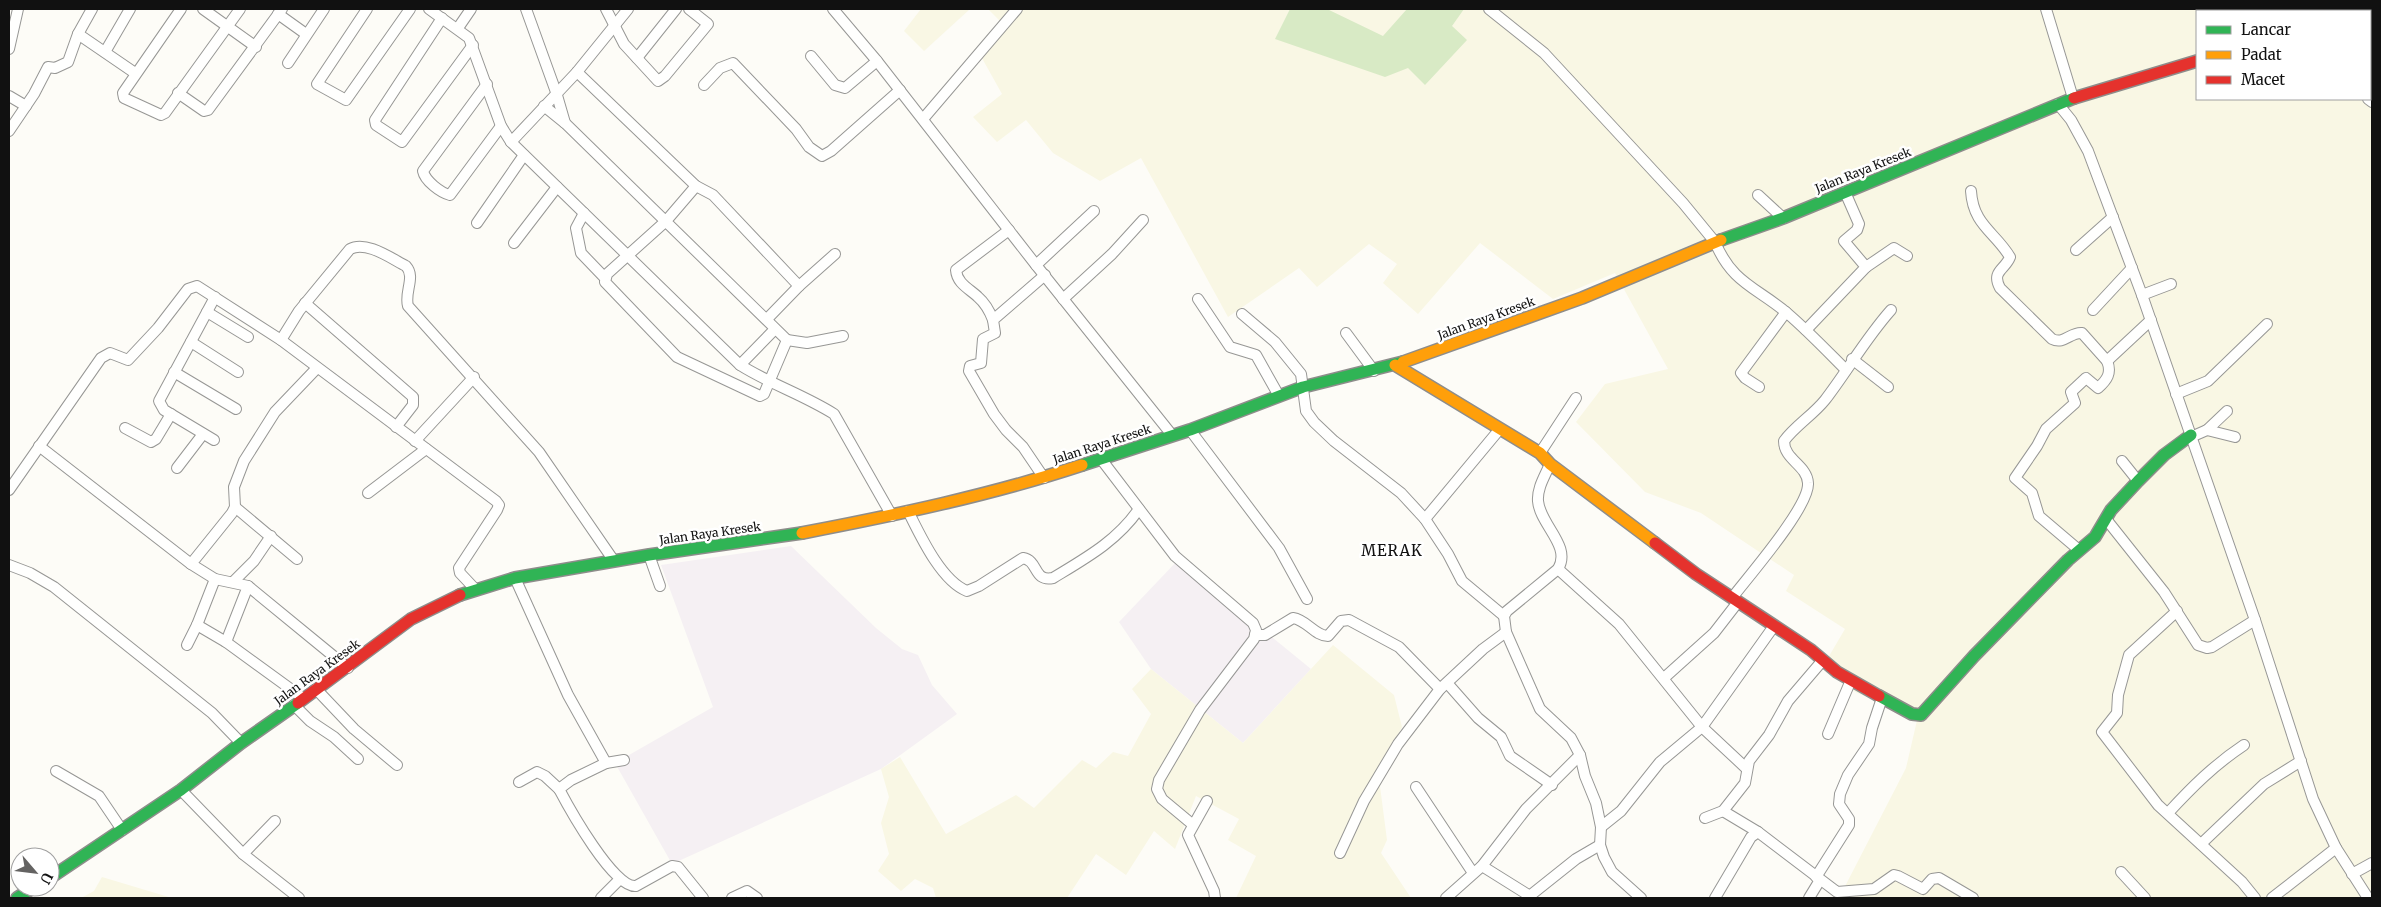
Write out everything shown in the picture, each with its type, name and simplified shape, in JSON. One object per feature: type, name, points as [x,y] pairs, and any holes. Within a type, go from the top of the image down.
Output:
[{"type":"main road","name":"Jalan Raya Kresek","points":[[60,871],[181,790],[241,743],[348,668],[411,619],[451,598],[515,578],[649,555],[756,541],[892,516],[1044,478],[1190,430],[1303,387],[1395,365],[1582,298],[1715,242],[1783,218],[2073,98],[2196,61]]},
{"type":"main road","points":[[1395,365],[1499,430],[1540,453],[1550,464],[1696,574],[1851,680],[1912,714],[1921,715],[1974,656],[2079,550],[2095,537],[2111,510],[2138,481],[2164,455],[2191,436]]},
{"type":"street","points":[[9,49],[18,9]]},
{"type":"street","points":[[9,131],[26,106],[48,67],[56,68],[68,62],[78,34],[92,9]]},
{"type":"street","points":[[104,52],[130,9]]},
{"type":"street","points":[[181,9],[123,93],[124,98],[161,115],[165,113],[240,9]]},
{"type":"street","points":[[203,9],[256,47]]},
{"type":"street","points":[[288,64],[324,9]]},
{"type":"street","points":[[367,9],[317,84],[342,99],[349,99],[410,9]]},
{"type":"street","points":[[428,9],[458,28],[469,38],[501,126],[511,142],[740,365],[834,414],[892,516]]},
{"type":"street","points":[[458,28],[471,9]]},
{"type":"street","points":[[526,9],[556,92],[565,123]]},
{"type":"street","points":[[606,9],[614,28],[658,81],[662,80],[708,24],[689,9]]},
{"type":"street","points":[[511,142],[556,92],[578,72],[628,9]]},
{"type":"street","points":[[637,58],[676,9]]},
{"type":"street","points":[[833,9],[877,61],[1172,435]]},
{"type":"street","points":[[923,119],[1017,9]]},
{"type":"street","points":[[1489,9],[1544,53],[1683,203],[1715,242],[1724,263],[1742,281],[1786,312],[1846,370]]},
{"type":"street","points":[[2046,9],[2073,98]]},
{"type":"street","points":[[178,93],[204,111],[208,110],[280,12],[306,34]]},
{"type":"street","points":[[442,18],[375,120],[376,125],[402,142],[473,45]]},
{"type":"street","points":[[78,34],[135,73]]},
{"type":"street","points":[[811,56],[835,85],[840,88],[845,88],[877,61]]},
{"type":"street","points":[[704,85],[720,68],[733,63],[796,129],[810,149],[822,156],[831,151],[900,90]]},
{"type":"street","points":[[578,72],[696,186],[713,195],[799,286]]},
{"type":"street","points":[[487,84],[423,171],[425,177],[444,194],[450,195],[501,126]]},
{"type":"street","points":[[9,96],[26,106]]},
{"type":"street","points":[[2058,104],[2071,120],[2088,151],[2132,268],[2145,294],[2151,320],[2184,391],[2191,436],[2256,620],[2313,799],[2336,848],[2368,898]]},
{"type":"street","points":[[544,106],[565,123],[787,340],[807,342],[843,336]]},
{"type":"street","points":[[477,223],[524,155]]},
{"type":"street","points":[[605,278],[666,221],[696,186]]},
{"type":"street","points":[[514,243],[557,187]]},
{"type":"street","points":[[1971,191],[1972,206],[1985,229],[2010,257],[1996,276],[2000,288],[2057,341],[2065,340],[2075,333],[2082,333],[2107,361],[2110,370],[2108,377],[2098,388],[2086,378],[2071,392],[2075,403],[2046,429],[2015,478],[2032,493],[2039,516],[2079,550]]},
{"type":"street","points":[[1845,192],[1859,224],[1857,230],[1844,241],[1866,267]]},
{"type":"street","points":[[1758,195],[1783,218]]},
{"type":"street","points":[[1036,265],[1094,211]]},
{"type":"street","points":[[584,213],[576,228],[581,251],[605,278],[605,282],[677,357],[760,396],[764,394],[770,382],[787,340]]},
{"type":"street","points":[[2076,250],[2113,217]]},
{"type":"street","points":[[1063,299],[1112,254],[1143,220]]},
{"type":"street","points":[[1009,230],[956,270],[958,278],[969,292],[978,296],[991,313],[995,333],[983,339],[981,363],[974,363],[970,366],[969,371],[994,414],[1006,430],[1024,446],[1044,478]]},
{"type":"street","points":[[281,340],[305,303],[350,249],[360,246],[406,266],[411,271],[407,294],[408,306],[474,377],[539,452],[614,561]]},
{"type":"street","points":[[1806,330],[1866,267],[1894,248],[1907,256]]},
{"type":"street","points":[[768,320],[799,286],[835,254]]},
{"type":"street","points":[[2092,310],[2132,268]]},
{"type":"street","points":[[993,320],[1045,275]]},
{"type":"street","points":[[2145,294],[2171,284]]},
{"type":"street","points":[[9,490],[105,354],[110,353],[128,360],[158,328],[190,287],[197,286],[281,340],[396,428],[496,501],[499,505],[459,568],[460,572],[475,590]]},
{"type":"street","points":[[214,440],[161,407],[159,401],[215,297]]},
{"type":"street","points":[[1198,299],[1230,347],[1251,352],[1260,359],[1279,396]]},
{"type":"street","points":[[305,303],[413,397],[413,405],[396,428]]},
{"type":"street","points":[[1664,678],[1714,633],[1786,528],[1807,493],[1808,482],[1803,471],[1787,454],[1784,441],[1812,416],[1852,359],[1891,310]]},
{"type":"street","points":[[208,312],[248,337]]},
{"type":"street","points":[[1759,387],[1741,373],[1786,312]]},
{"type":"street","points":[[1242,314],[1266,334],[1301,374],[1306,411],[1314,422],[1401,493],[1425,519],[1448,554],[1462,581],[1504,616]]},
{"type":"street","points":[[2107,361],[2151,320]]},
{"type":"street","points":[[2184,391],[2208,381],[2267,324]]},
{"type":"street","points":[[740,365],[775,329]]},
{"type":"street","points":[[1346,333],[1374,371]]},
{"type":"street","points":[[191,342],[238,372]]},
{"type":"street","points":[[1852,359],[1888,387]]},
{"type":"street","points":[[191,564],[226,522],[235,507],[234,487],[244,461],[275,412],[318,368]]},
{"type":"street","points":[[174,372],[236,408]]},
{"type":"street","points":[[415,441],[474,377]]},
{"type":"street","points":[[1540,453],[1576,398]]},
{"type":"street","points":[[2191,436],[2207,430],[2227,411]]},
{"type":"street","points":[[125,428],[151,442],[156,439],[171,414]]},
{"type":"street","points":[[1190,430],[1279,548],[1307,599]]},
{"type":"street","points":[[1425,519],[1499,430]]},
{"type":"street","points":[[2207,430],[2236,437]]},
{"type":"street","points":[[177,468],[203,434]]},
{"type":"street","points":[[39,446],[191,564],[215,579],[248,586],[348,668]]},
{"type":"street","points":[[368,493],[426,449]]},
{"type":"street","points":[[1101,459],[1175,556],[1253,623],[1256,635]]},
{"type":"street","points":[[2122,461],[2138,481]]},
{"type":"street","points":[[1550,464],[1539,491],[1538,502],[1542,516],[1561,549],[1562,562],[1558,569],[1507,611],[1504,616],[1506,632],[1540,708],[1571,738],[1580,754],[1585,776],[1596,803],[1601,827],[1600,845],[1604,857],[1612,872],[1641,898]]},
{"type":"street","points":[[235,507],[297,559]]},
{"type":"street","points":[[908,512],[923,541],[940,565],[960,588],[966,591],[979,586],[1023,558],[1029,560],[1040,576],[1046,579],[1054,578],[1108,544],[1124,530],[1139,509]]},
{"type":"street","points":[[2106,519],[2177,611],[2198,644],[2207,648],[2256,620]]},
{"type":"street","points":[[233,582],[254,561],[271,536]]},
{"type":"street","points":[[649,555],[660,586]]},
{"type":"street","points":[[9,565],[30,573],[54,587],[212,713],[241,743]]},
{"type":"street","points":[[1558,569],[1619,624],[1702,727],[1747,769]]},
{"type":"street","points":[[515,578],[568,695],[606,763]]},
{"type":"street","points":[[187,645],[215,579]]},
{"type":"street","points":[[226,642],[248,586]]},
{"type":"street","points":[[2177,611],[2129,655],[2118,695],[2117,713],[2102,732],[2148,794],[2242,882],[2255,898]]},
{"type":"street","points":[[1256,635],[1265,635],[1293,618],[1305,621],[1320,634],[1328,636],[1341,621],[1349,620],[1399,647],[1501,737],[1510,756],[1552,785]]},
{"type":"street","points":[[197,625],[226,642],[299,701],[310,721],[334,737],[358,759]]},
{"type":"street","points":[[1601,827],[1621,811],[1660,762],[1702,727],[1774,626]]},
{"type":"street","points":[[1340,853],[1364,801],[1398,744],[1444,687],[1483,649],[1506,632]]},
{"type":"street","points":[[1192,824],[1162,799],[1157,789],[1159,780],[1200,710],[1256,635]]},
{"type":"street","points":[[1704,818],[1723,811],[1745,783],[1749,761],[1773,729],[1781,711],[1823,660]]},
{"type":"street","points":[[1828,734],[1851,680]]},
{"type":"street","points":[[316,689],[354,729],[397,765]]},
{"type":"street","points":[[1809,898],[1818,878],[1849,826],[1849,819],[1840,804],[1840,794],[1848,775],[1869,744],[1882,698]]},
{"type":"street","points":[[2168,813],[2196,782],[2218,762],[2244,745]]},
{"type":"street","points":[[1446,898],[1482,866],[1526,809],[1552,785],[1580,754]]},
{"type":"street","points":[[559,789],[571,780],[606,763],[624,760]]},
{"type":"street","points":[[2201,844],[2264,784],[2301,761]]},
{"type":"street","points":[[56,771],[99,796],[122,830]]},
{"type":"street","points":[[519,782],[537,772],[559,789],[576,820],[619,880],[632,887],[636,886],[672,866],[678,868],[703,898]]},
{"type":"street","points":[[1416,787],[1473,873]]},
{"type":"street","points":[[181,790],[243,854],[299,898]]},
{"type":"street","points":[[1208,801],[1192,824],[1188,834],[1189,840],[1211,883],[1215,898]]},
{"type":"street","points":[[1723,811],[1758,832],[1818,878],[1842,893],[1874,889],[1894,876],[1901,876],[1923,889],[1936,877],[1973,898]]},
{"type":"street","points":[[243,854],[275,821]]},
{"type":"street","points":[[1715,898],[1751,837],[1758,832]]},
{"type":"street","points":[[1482,866],[1528,897],[1576,859],[1600,845]]},
{"type":"street","points":[[2272,898],[2336,848]]},
{"type":"street","points":[[2352,874],[2372,863]]},
{"type":"street","points":[[2121,872],[2145,898]]},
{"type":"street","points":[[601,898],[619,880]]},
{"type":"street","points":[[732,898],[747,891],[757,898]]},
{"type":"shaded area","points":[[921,9],[970,9],[924,51],[904,31]]},
{"type":"shaded area","points":[[988,9],[2372,9],[2372,898],[1839,898],[1906,768],[1918,716],[1857,693],[1822,668],[1845,629],[1786,591],[1794,575],[1701,513],[1645,492],[1576,422],[1605,384],[1668,369],[1615,273],[1553,299],[1480,243],[1418,314],[1383,283],[1397,264],[1369,244],[1317,287],[1299,268],[1228,317],[1141,158],[1100,181],[1053,153],[1026,120],[997,142],[973,117],[1002,94],[978,51],[1002,23]]},
{"type":"shaded area","points":[[791,546],[876,628],[902,649],[918,655],[932,685],[957,714],[881,769],[672,864],[615,763],[713,707],[661,565]]},
{"type":"shaded area","points":[[1178,560],[1311,669],[1243,743],[1151,669],[1119,622]]},
{"type":"shaded area","points":[[1333,645],[1394,695],[1402,727],[1378,771],[1387,840],[1381,853],[1411,898],[1236,898],[1256,856],[1228,840],[1239,819],[1196,796],[1175,849],[1154,831],[1126,875],[1096,854],[1067,898],[936,898],[933,888],[915,879],[901,891],[878,871],[889,854],[881,823],[889,797],[881,769],[900,757],[946,834],[1016,795],[1034,808],[1082,760],[1096,768],[1113,752],[1128,756],[1151,714],[1132,689],[1151,669],[1243,743]]},
{"type":"shaded area","points":[[102,877],[172,898],[81,898],[94,891]]},
{"type":"green space","points":[[1290,9],[1327,9],[1383,36],[1407,9],[1464,9],[1452,26],[1467,40],[1425,85],[1408,68],[1385,77],[1275,39]]},
{"type":"traffic: fast","points":[[1721,240],[1783,218],[2074,98]]},
{"type":"traffic: fast","points":[[1082,465],[1190,430],[1303,387],[1403,362]]},
{"type":"traffic: fast","points":[[1879,696],[1912,714],[1921,715],[1974,656],[2068,560],[2095,537],[2111,510],[2138,481],[2164,455],[2191,435]]},
{"type":"traffic: fast","points":[[460,595],[515,578],[649,555],[802,533]]},
{"type":"traffic: fast","points":[[60,871],[181,790],[241,743],[298,703]]},
{"type":"traffic: slow","points":[[1403,362],[1582,298],[1721,240]]},
{"type":"traffic: slow","points":[[1395,365],[1540,453],[1550,464],[1655,543]]},
{"type":"traffic: slow","points":[[802,533],[943,504],[1013,486],[1082,465]]},
{"type":"traffic: jam","points":[[2074,98],[2196,61]]},
{"type":"traffic: jam","points":[[1655,543],[1696,574],[1811,650],[1837,672],[1879,696]]},
{"type":"traffic: jam","points":[[298,703],[411,619],[460,595]]},
{"type":"district","name":"MERAK","points":[[1392,550]]}]
